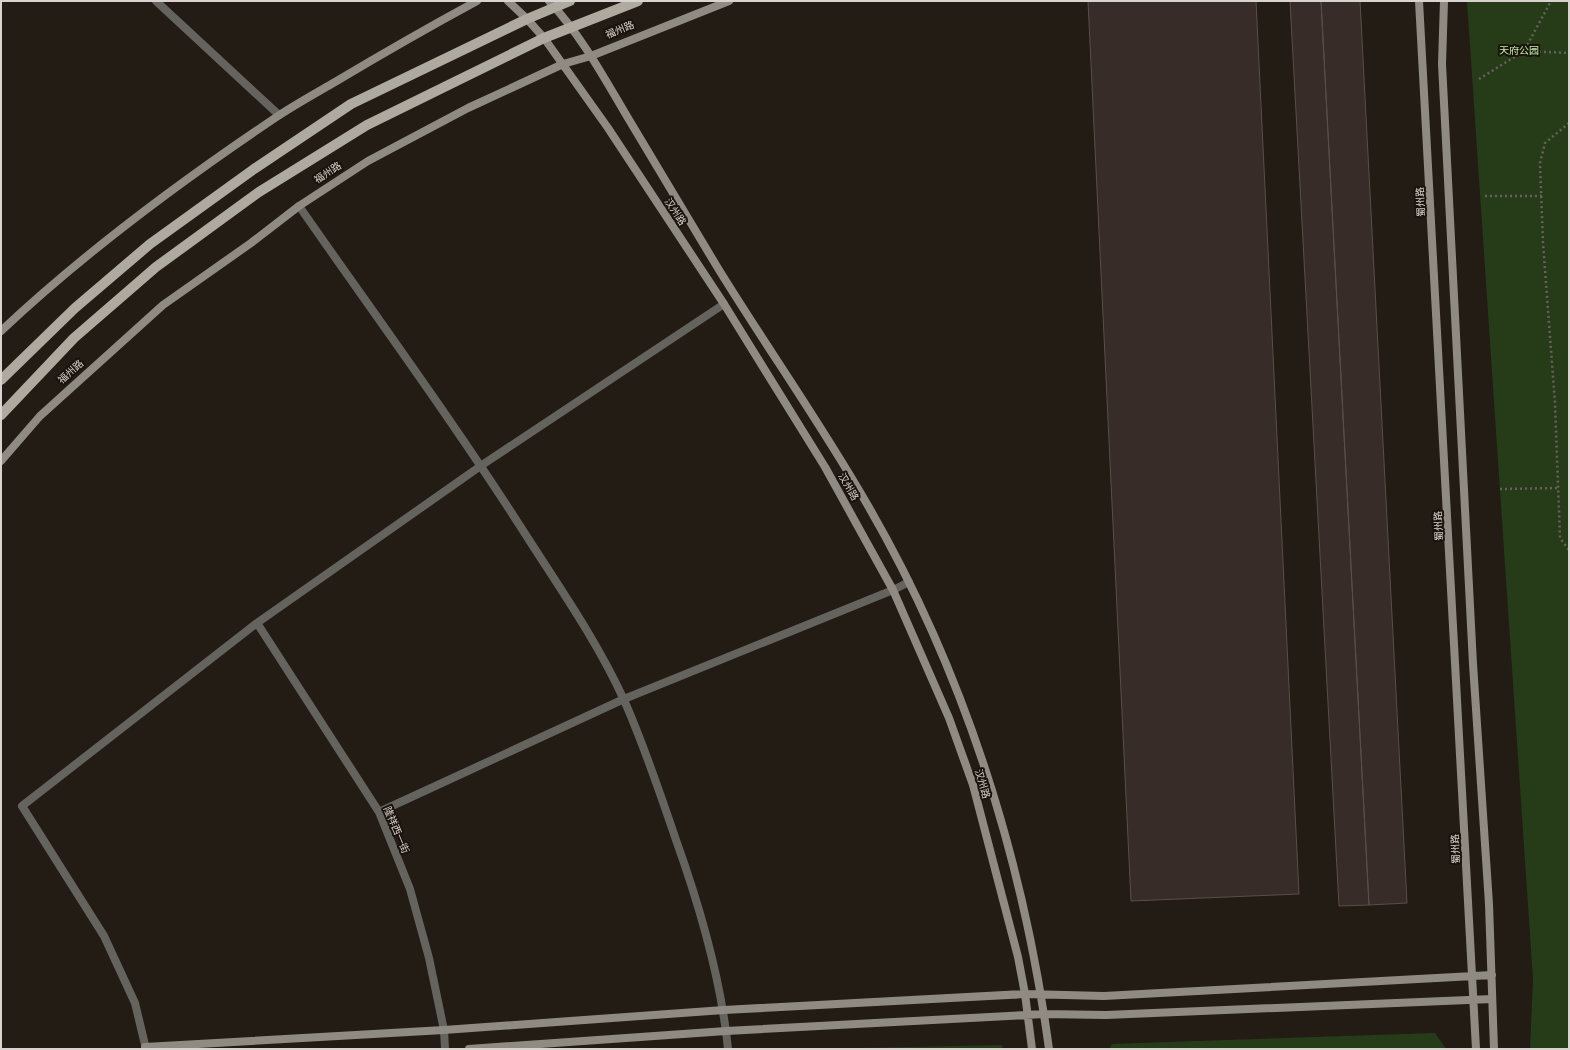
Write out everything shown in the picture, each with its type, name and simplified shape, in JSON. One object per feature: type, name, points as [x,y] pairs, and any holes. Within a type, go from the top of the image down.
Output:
[{"type":"main road","points":[[1,331],[35,298],[102,242],[279,115],[408,38],[477,1]]},
{"type":"main road","name":"汉州路","points":[[508,1],[544,38],[563,64],[608,128],[724,304],[825,467],[893,590],[949,718],[973,784],[1018,956],[1025,994],[1032,1049]]},
{"type":"main road","points":[[1,380],[75,308],[150,244],[260,165],[351,104],[527,19],[552,4],[570,1]]},
{"type":"main road","name":"福州路","points":[[1,415],[74,338],[156,267],[259,192],[367,125],[544,38],[638,1]]},
{"type":"main road","name":"福州路","points":[[1,461],[40,416],[163,305],[299,206],[375,157],[468,108],[563,64],[591,56],[729,1]]},
{"type":"main road","name":"蜀州路","points":[[1419,1],[1476,1049]]},
{"type":"main road","points":[[1444,1],[1442,64],[1473,656],[1492,976],[1494,1049]]},
{"type":"main road","name":"汉州路","points":[[552,4],[591,56],[718,267],[868,505],[937,642],[978,746],[1010,850],[1041,993],[1049,1049]]},
{"type":"main road","points":[[145,1048],[444,1030],[724,1010],[1041,993],[1104,996],[1492,976]]},
{"type":"main road","points":[[469,1049],[726,1031],[1044,1014],[1106,1015],[1492,999]]},
{"type":"street","points":[[156,1],[279,115]]},
{"type":"street","points":[[299,206],[482,465],[559,586],[603,659],[624,699],[644,750],[693,888],[724,1010],[728,1049]]},
{"type":"street","points":[[145,1048],[134,1003],[104,936],[22,806],[257,623],[482,465],[724,304]]},
{"type":"street","points":[[379,812],[624,699],[893,590],[908,582]]},
{"type":"street","name":"隆祥西一街","points":[[257,623],[379,812],[410,889],[429,958],[444,1030],[444,1049]]},
{"type":"path","points":[[1479,79],[1524,51],[1551,1]]},
{"type":"path","points":[[1524,51],[1569,53]]},
{"type":"path","points":[[1569,123],[1545,143],[1540,163],[1543,196],[1543,243],[1555,403],[1560,538],[1569,550]]},
{"type":"path","points":[[1485,196],[1543,196]]},
{"type":"path","points":[[1500,489],[1558,488]]},
{"type":"green space","name":"天府公园","points":[[1467,1],[1569,1],[1569,1049],[1530,1049],[1533,979]]},
{"type":"green space","points":[[1435,1033],[1446,1049],[1109,1049],[1112,1044]]},
{"type":"green space","points":[[1002,1045],[1003,1049],[812,1049]]},
{"type":"building","points":[[1088,1],[1256,1],[1299,894],[1131,901]]},
{"type":"building","points":[[1290,1],[1321,1],[1369,905],[1339,906]]},
{"type":"building","points":[[1321,1],[1360,1],[1407,903],[1369,905]]}]
